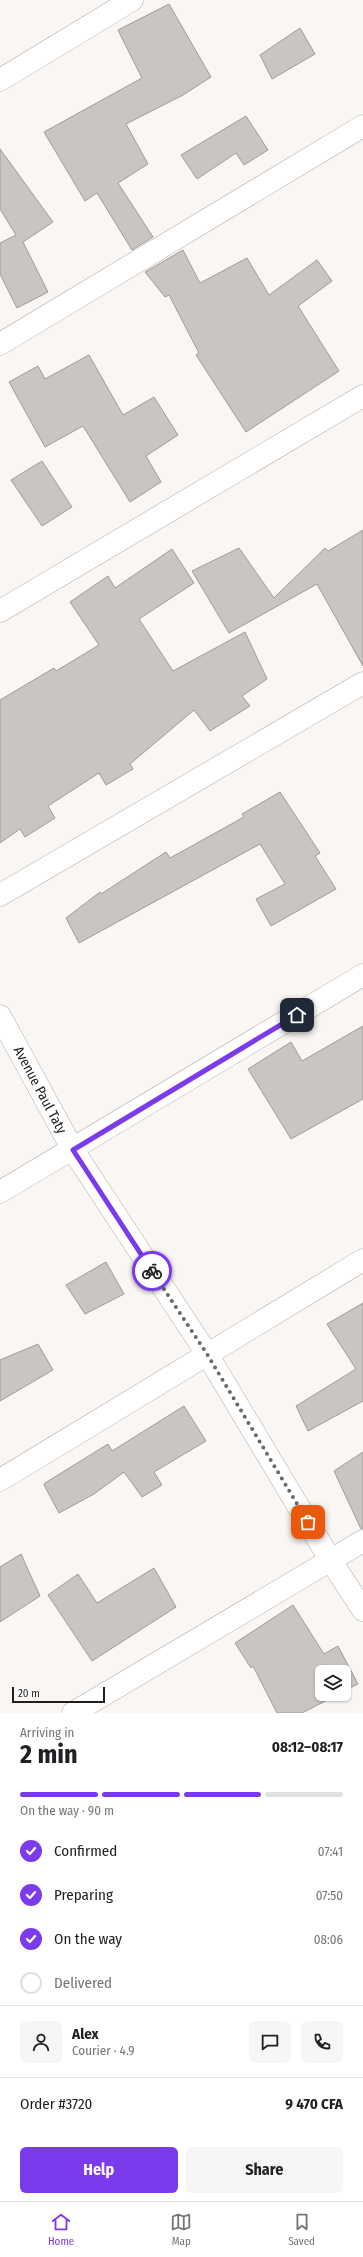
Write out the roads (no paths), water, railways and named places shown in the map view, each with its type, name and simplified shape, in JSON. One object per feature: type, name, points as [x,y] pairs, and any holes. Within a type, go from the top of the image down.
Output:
[{"type":"street","points":[[0,80],[132,0]]},
{"type":"street","points":[[0,344],[363,126]]},
{"type":"street","points":[[0,611],[363,396]]},
{"type":"street","points":[[0,895],[363,683]]},
{"type":"street","points":[[0,1192],[73,1150],[363,975]]},
{"type":"street","name":"Avenue Paul Taty","points":[[0,1016],[73,1150],[207,1354],[331,1560],[363,1610]]},
{"type":"street","points":[[0,1480],[363,1260]]},
{"type":"street","points":[[73,1713],[363,1541]]}]
